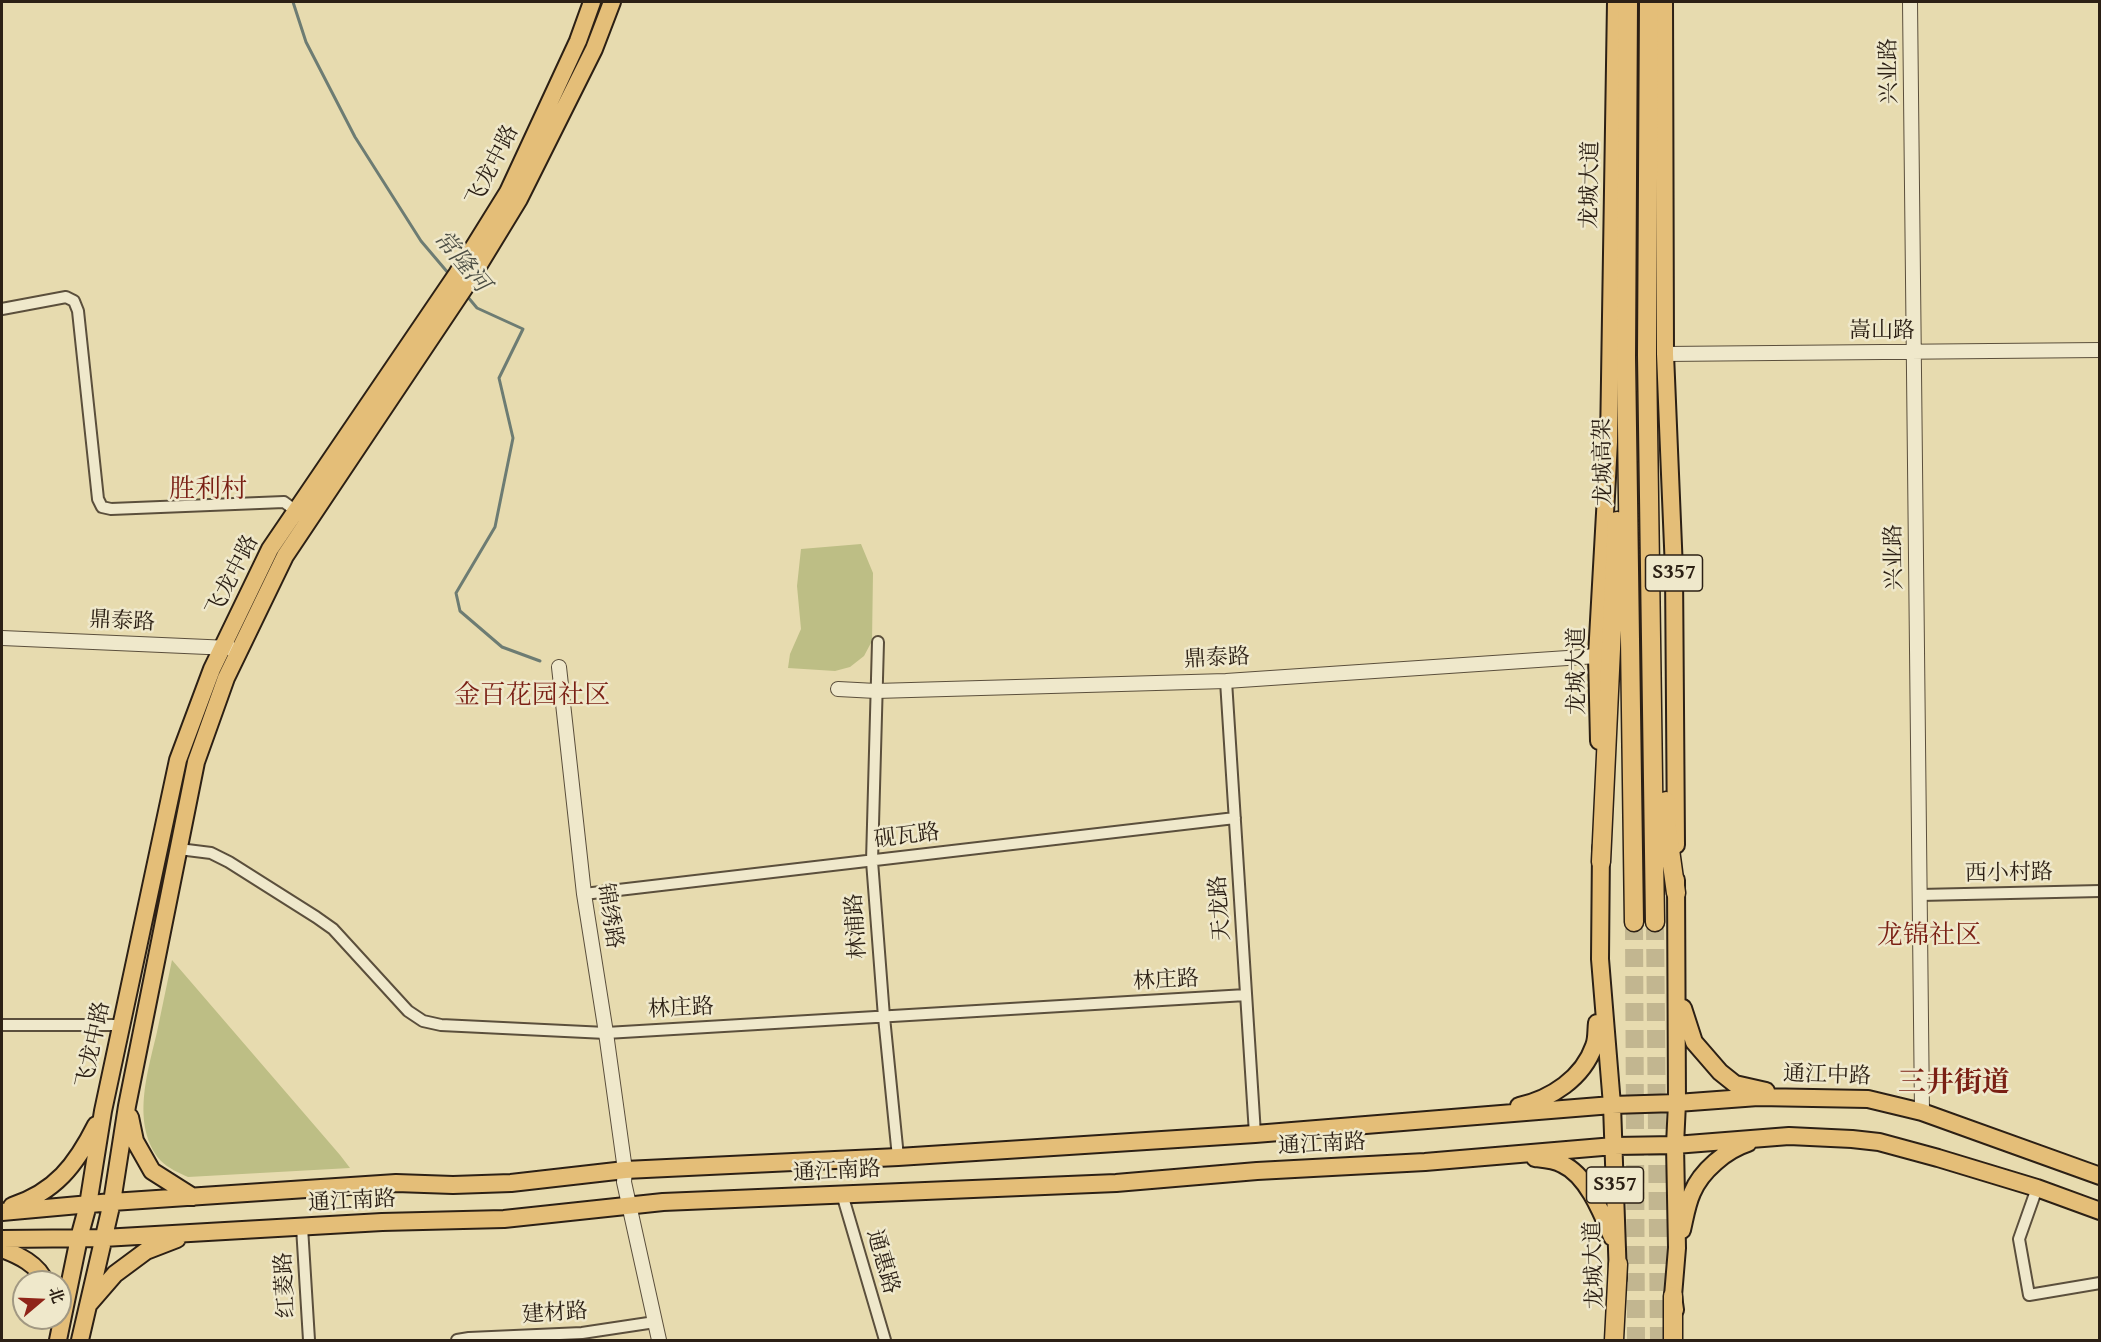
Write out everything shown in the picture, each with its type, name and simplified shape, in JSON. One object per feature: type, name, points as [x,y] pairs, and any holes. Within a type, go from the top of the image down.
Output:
[{"type":"highway","name":"龙城高架","points":[[1628,2],[1626,357],[1634,922]]},
{"type":"highway","name":"龙城高架","points":[[1649,2],[1656,355],[1655,922]]},
{"type":"highway","points":[[1656,355],[1666,821],[1676,893]]},
{"type":"highway","points":[[1601,862],[1626,357]]},
{"type":"highway","points":[[1614,1341],[1617,1256]]},
{"type":"highway","points":[[1671,1341],[1673,1296]]},
{"type":"main road","name":"飞龙中路","points":[[80,1341],[112,1202],[127,1106],[196,762],[226,678],[285,556],[458,285],[508,192],[578,41],[592,2]]},
{"type":"main road","name":"飞龙中路","points":[[58,1341],[88,1205],[103,1111],[178,760],[212,669],[270,549],[519,200],[594,49],[612,2]]},
{"type":"main road","name":"龙城大道","points":[[1616,2],[1609,442],[1598,656],[1600,959],[1612,1105],[1620,1341]]},
{"type":"main road","points":[[1656,355],[1664,2]]},
{"type":"main road","name":"S357","points":[[1673,1296],[1677,1248],[1676,893]]},
{"type":"main road","points":[[1479,1116],[1531,1104],[1550,1095],[1572,1080],[1586,1064],[1595,1044],[1600,959]]},
{"type":"main road","points":[[1678,986],[1694,1042],[1720,1072],[1734,1084],[1812,1096]]},
{"type":"main road","name":"通江中路","points":[[1612,1105],[1758,1097],[1812,1096],[1868,1099],[1922,1112],[2100,1176]]},
{"type":"main road","name":"通江南路","points":[[2,1211],[396,1183],[453,1185],[511,1183],[625,1170],[898,1157],[1255,1134],[1612,1105]]},
{"type":"main road","points":[[127,1106],[135,1141],[152,1171],[193,1197]]},
{"type":"main road","points":[[2,1211],[46,1191],[65,1174],[89,1139],[103,1111]]},
{"type":"main road","points":[[1675,1145],[1800,1136],[1879,1143],[2037,1188],[2100,1211]]},
{"type":"main road","points":[[1677,1248],[1692,1191],[1701,1178],[1728,1152],[1743,1144],[1770,1137]]},
{"type":"main road","name":"通江南路","points":[[2,1239],[103,1238],[382,1222],[504,1219],[632,1205],[1116,1183],[1614,1146],[1675,1145]]},
{"type":"main road","points":[[1489,1156],[1531,1157],[1562,1164],[1576,1174],[1590,1191],[1602,1213],[1617,1256],[1606,1341]]},
{"type":"main road","points":[[86,1308],[115,1274],[146,1251],[191,1234]]},
{"type":"main road","points":[[2,1249],[18,1255],[37,1270]]},
{"type":"main road","points":[[1673,1296],[1678,1341]]},
{"type":"street","name":"兴业路","points":[[1910,2],[1922,1112]]},
{"type":"street","points":[[2,309],[66,297],[74,301],[78,311],[98,499],[102,507],[111,509],[284,502],[296,511]]},
{"type":"street","name":"嵩山路","points":[[1656,355],[2100,350]]},
{"type":"street","name":"鼎泰路","points":[[2,638],[241,648]]},
{"type":"street","name":"林浦路","points":[[878,642],[872,861],[898,1157]]},
{"type":"street","name":"鼎泰路","points":[[838,689],[876,691],[1226,681],[1598,656]]},
{"type":"street","name":"锦绣路","points":[[559,667],[584,894],[606,1033],[625,1170],[624,1182],[668,1341]]},
{"type":"street","name":"天龙路","points":[[1226,681],[1255,1134]]},
{"type":"street","name":"砚瓦路","points":[[584,894],[1235,818]]},
{"type":"street","name":"林庄路","points":[[179,849],[211,853],[316,917],[333,929],[408,1011],[423,1021],[441,1025],[606,1033],[1246,995]]},
{"type":"street","name":"西小村路","points":[[1920,895],[2100,891]]},
{"type":"street","points":[[2,1025],[122,1025]]},
{"type":"street","points":[[2037,1188],[2019,1239],[2029,1295],[2100,1283]]},
{"type":"street","name":"通惠路","points":[[842,1194],[885,1341]]},
{"type":"street","name":"锦绣路","points":[[632,1205],[659,1341]]},
{"type":"street","name":"红菱路","points":[[302,1227],[309,1341]]},
{"type":"street","name":"建材路","points":[[457,1341],[469,1338],[582,1333],[655,1322]]},
{"type":"green space","points":[[861,544],[873,573],[872,641],[864,656],[850,667],[835,671],[788,668],[790,654],[801,629],[797,586],[801,549]]},
{"type":"green space","points":[[172,960],[350,1168],[188,1177],[161,1161],[146,1132],[144,1098],[149,1064]]},
{"type":"waterway","name":"常隆河","points":[[293,2],[306,42],[355,137],[421,241],[449,274]]},
{"type":"waterway","name":"常隆河","points":[[467,296],[477,308],[523,329],[499,378],[513,438],[495,527],[456,593],[460,611],[502,647],[540,661]]},
{"type":"tunnel","points":[[1634,922],[1636,1340]]},
{"type":"tunnel","points":[[1655,922],[1659,1340]]},
{"type":"district","name":"胜利村","points":[[208,490]]},
{"type":"district","name":"金百花园社区","points":[[532,696]]},
{"type":"district","name":"龙锦社区","points":[[1929,936]]},
{"type":"district","name":"三井街道","points":[[1954,1084]]}]
